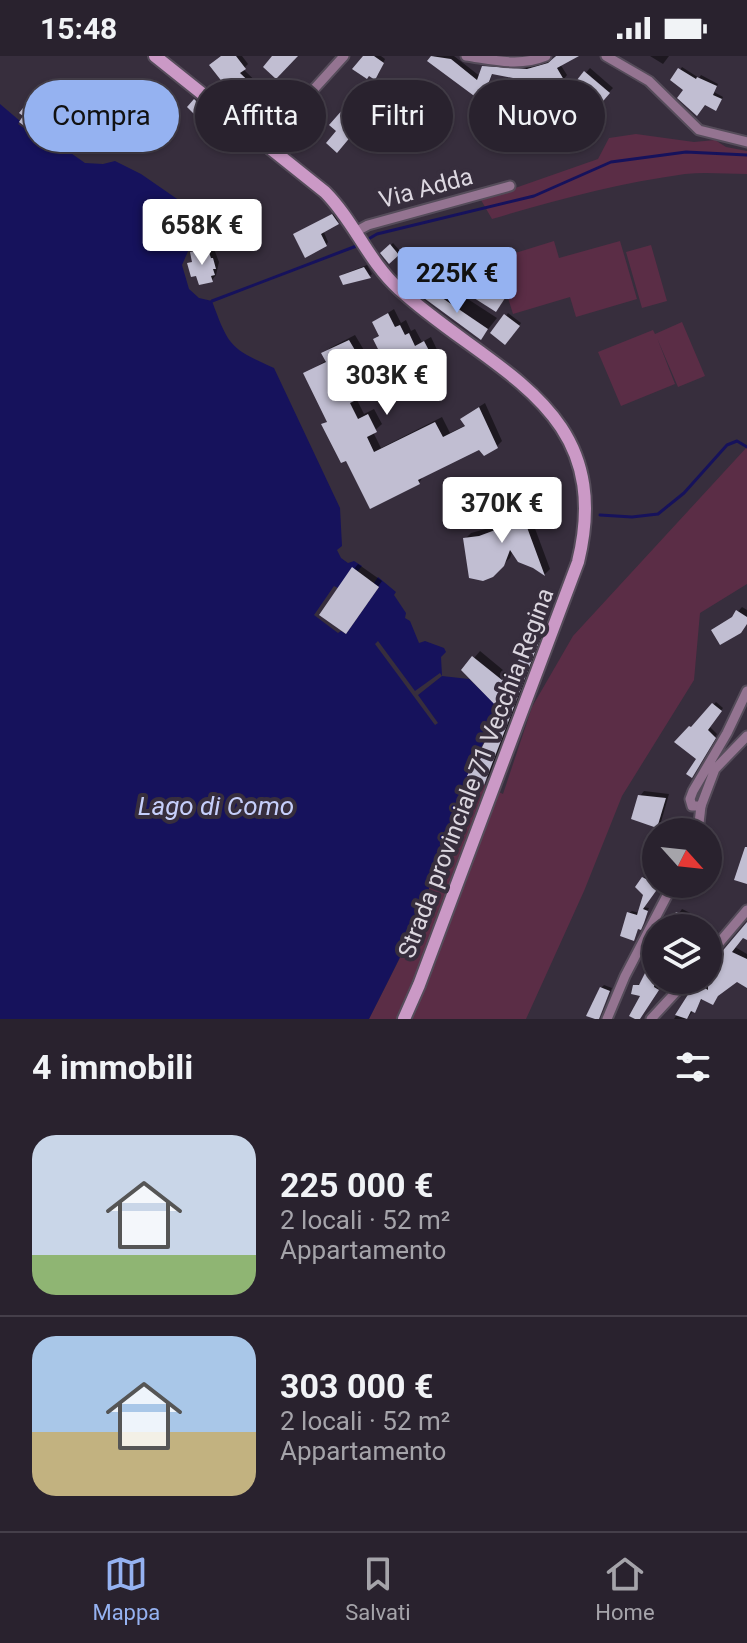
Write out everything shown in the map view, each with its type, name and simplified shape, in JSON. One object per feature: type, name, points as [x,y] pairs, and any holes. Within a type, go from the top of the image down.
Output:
[{"type":"street","name":"Strada provinciale 71 Vecchia Regina","points":[[155,56],[195,88]]},
{"type":"street","points":[[322,80],[344,56]]},
{"type":"street","points":[[466,56],[515,63],[532,62],[546,56]]},
{"type":"street","points":[[606,56],[649,81],[699,130],[747,142]]},
{"type":"street","name":"Strada provinciale 71 Vecchia Regina","points":[[276,152],[334,202],[381,272],[401,291],[534,392],[563,429],[579,465],[585,503],[583,543],[574,573],[404,1019]]},
{"type":"street","name":"Via Adda","points":[[359,239],[368,225],[510,186]]},
{"type":"street","points":[[701,806],[692,806],[690,799],[693,791],[747,691]]},
{"type":"street","points":[[700,818],[715,769],[747,736]]},
{"type":"street","points":[[607,1019],[625,976],[666,898]]},
{"type":"street","points":[[722,939],[747,910]]},
{"type":"street","points":[[651,1019],[674,994]]},
{"type":"shaded area","points":[[636,134],[694,142],[715,140],[726,147],[747,151],[747,174],[693,173],[661,178],[588,193],[492,219],[481,200],[598,159],[605,152],[609,138]]},
{"type":"shaded area","points":[[554,241],[559,258],[620,241],[637,299],[576,317],[570,297],[513,314],[496,259]]},
{"type":"shaded area","points":[[651,245],[667,301],[642,308],[626,252]]},
{"type":"shaded area","points":[[682,322],[705,376],[678,387],[657,338],[675,384],[621,406],[598,352]]},
{"type":"shaded area","points":[[747,447],[747,584],[700,613],[694,680],[622,796],[584,891],[526,1019],[369,1019],[408,942],[467,776],[503,794],[532,707],[573,636]]},
{"type":"water","name":"Lago di Como","points":[[0,104],[24,128],[24,152],[69,152],[85,163],[115,161],[141,174],[183,203],[189,249],[182,265],[189,289],[199,298],[212,301],[233,344],[248,356],[274,368],[340,508],[342,546],[337,550],[348,563],[354,561],[362,566],[358,571],[352,568],[338,588],[334,586],[314,615],[338,633],[346,634],[379,587],[374,583],[378,577],[396,592],[394,595],[419,643],[425,641],[444,648],[442,676],[469,679],[493,702],[513,696],[474,762],[419,916],[369,1019],[0,1019]]},
{"type":"pier","points":[[378,641],[415,691],[440,673],[442,676],[418,695],[438,723],[435,725],[375,644]]},
{"type":"building","points":[[221,56],[236,56],[246,69],[240,73],[247,80],[221,80],[209,65]]},
{"type":"building","points":[[272,56],[298,56],[276,79],[263,67]]},
{"type":"building","points":[[363,56],[374,56],[384,63],[375,80],[369,76],[367,79],[352,69]]},
{"type":"building","points":[[431,56],[451,59],[477,80],[469,80],[469,92],[427,61]]},
{"type":"building","points":[[556,56],[579,56],[557,68],[564,80],[512,80],[492,74],[490,80],[477,80],[482,66],[527,69],[548,63]]},
{"type":"building","points":[[678,68],[696,79],[717,86],[713,95],[722,99],[716,111],[705,105],[697,116],[677,98],[683,90],[670,80]]},
{"type":"building","points":[[584,71],[595,80],[577,80]]},
{"type":"building","points":[[195,100],[195,115],[187,107]]},
{"type":"building","points":[[24,107],[24,126],[19,122],[23,116],[19,113]]},
{"type":"building","points":[[342,110],[342,147],[337,153],[326,143],[336,131],[329,125]]},
{"type":"building","points":[[332,214],[339,224],[321,234],[327,246],[305,258],[293,234]]},
{"type":"building","points":[[390,244],[399,255],[389,264],[380,253]]},
{"type":"building","points":[[204,249],[213,258],[216,269],[213,269],[215,275],[211,276],[213,282],[199,285],[196,276],[191,277],[187,263],[192,262],[190,252]]},
{"type":"building","points":[[449,258],[507,295],[496,312],[438,275]]},
{"type":"building","points":[[364,267],[371,278],[343,285],[339,276]]},
{"type":"building","points":[[429,289],[488,329],[481,340],[424,298]]},
{"type":"building","points":[[388,313],[395,327],[400,325],[405,335],[409,333],[415,346],[424,341],[435,362],[418,370],[422,377],[397,388],[388,370],[370,379],[376,390],[350,403],[358,419],[368,414],[377,432],[367,437],[374,452],[435,422],[443,437],[465,426],[460,419],[479,407],[498,448],[484,456],[479,450],[418,480],[420,484],[370,509],[346,461],[341,463],[321,424],[327,422],[303,373],[326,362],[321,353],[349,340],[362,362],[380,353],[373,339],[379,336],[372,322]]},
{"type":"building","points":[[504,314],[520,326],[505,345],[490,333]]},
{"type":"building","points":[[514,492],[545,576],[518,562],[510,550],[504,566],[493,577],[483,581],[469,578],[463,538],[506,526],[499,500]]},
{"type":"building","points":[[352,567],[379,587],[346,634],[319,615]]},
{"type":"building","points":[[736,610],[747,617],[747,624],[741,633],[720,645],[711,630],[732,617]]},
{"type":"building","points":[[528,635],[540,639],[484,785],[467,776],[501,711],[461,670],[472,656],[502,680],[520,658]]},
{"type":"building","points":[[712,703],[722,711],[708,730],[716,738],[692,778],[686,774],[696,759],[674,742]]},
{"type":"building","points":[[638,795],[666,798],[660,818],[642,818],[642,823],[631,819]]},
{"type":"building","points":[[747,847],[747,884],[734,880]]},
{"type":"building","points":[[642,877],[642,894],[635,887]]},
{"type":"building","points":[[642,898],[651,898],[643,909],[648,911],[642,914],[642,927],[638,929],[634,941],[620,936],[627,912],[637,915]]},
{"type":"building","points":[[747,922],[747,940],[743,938],[732,952],[747,959],[747,988],[737,982],[722,993],[722,952]]},
{"type":"building","points":[[642,979],[642,994],[656,994],[640,1019],[635,1019],[629,1016],[640,996],[631,994],[633,985],[639,985]]},
{"type":"building","points":[[600,987],[610,991],[599,1019],[595,1019],[586,1016]]},
{"type":"building","points":[[688,994],[721,994],[713,1005],[701,999],[695,1013],[691,1011],[687,1019],[675,1015]]},
{"type":"waterway","points":[[365,241],[377,234],[534,196],[611,162],[686,152],[747,155]]},
{"type":"waterway","points":[[212,301],[359,245]]},
{"type":"waterway","points":[[600,515],[632,517],[658,514],[684,493],[727,445],[737,441],[747,447]]}]
